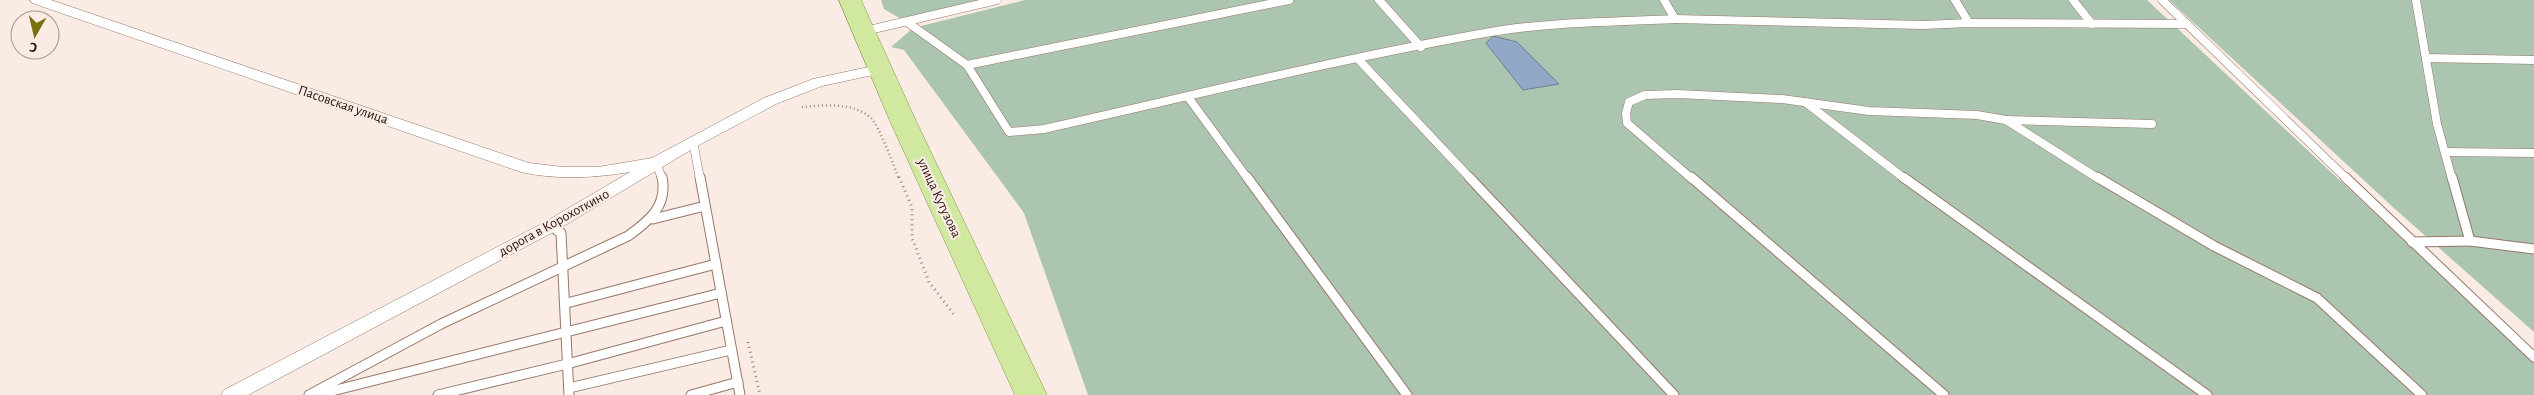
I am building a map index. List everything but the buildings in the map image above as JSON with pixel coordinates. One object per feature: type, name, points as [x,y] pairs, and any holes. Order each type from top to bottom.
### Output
[{"type":"main road","name":"улица Кутузова","points":[[850,0],[882,69],[903,121],[1031,395]]},
{"type":"street","name":"Пасовская улица","points":[[37,0],[527,168],[563,172],[598,172],[656,162]]},
{"type":"street","name":"дорога в Корохоткино","points":[[231,395],[551,226],[625,183],[693,140],[770,101],[818,82],[882,69]]},
{"type":"lane","points":[[864,31],[997,0]]},
{"type":"lane","points":[[967,65],[1289,0]]},
{"type":"lane","points":[[1379,0],[1420,47]]},
{"type":"lane","points":[[1664,0],[1675,19]]},
{"type":"lane","points":[[1955,0],[1968,23]]},
{"type":"lane","points":[[2073,0],[2092,24]]},
{"type":"lane","points":[[2162,0],[2412,242],[2534,356]]},
{"type":"lane","points":[[2416,0],[2437,124],[2470,241]]},
{"type":"lane","points":[[907,22],[924,37],[967,65],[1009,132],[1044,129],[1358,59],[1492,32],[1605,22],[1675,19],[1787,20],[1923,25],[1968,23],[2187,24]]},
{"type":"lane","points":[[2426,58],[2534,60]]},
{"type":"lane","points":[[1358,59],[1674,395]]},
{"type":"lane","points":[[1944,395],[1627,124],[1626,113],[1629,102],[1646,95],[1678,94],[1805,102],[1868,111],[1977,116],[2006,120],[2152,124]]},
{"type":"lane","points":[[1188,97],[1407,395]]},
{"type":"lane","points":[[1805,102],[1869,153],[2207,395]]},
{"type":"lane","points":[[2006,120],[2125,195],[2214,246],[2317,298],[2422,395]]},
{"type":"lane","points":[[693,140],[740,395]]},
{"type":"lane","points":[[2445,152],[2534,153]]},
{"type":"lane","points":[[653,219],[664,200],[663,176],[656,162]]},
{"type":"lane","points":[[309,395],[441,324],[628,236],[653,219],[705,206]]},
{"type":"lane","points":[[551,226],[561,232],[567,304],[565,334],[569,392],[731,350]]},
{"type":"lane","points":[[2412,242],[2470,241],[2534,249]]},
{"type":"lane","points":[[567,304],[716,264]]},
{"type":"lane","points":[[316,395],[565,334],[721,292]]},
{"type":"lane","points":[[438,395],[567,364],[726,321]]},
{"type":"lane","points":[[691,395],[738,382]]},
{"type":"path","points":[[796,107],[844,105],[860,110],[872,118],[912,206],[912,238],[928,282],[955,316]]},
{"type":"path","points":[[747,337],[760,395]]},
{"type":"green space","points":[[881,0],[981,0],[903,20],[884,9]]},
{"type":"green space","points":[[1025,0],[2147,0],[2534,362],[2534,395],[1088,395],[1024,213],[904,50],[891,47],[913,28]]},
{"type":"green space","points":[[2169,0],[2534,0],[2534,332],[2395,209]]},
{"type":"water","points":[[1493,36],[1517,42],[1559,84],[1523,90],[1486,43]]}]
